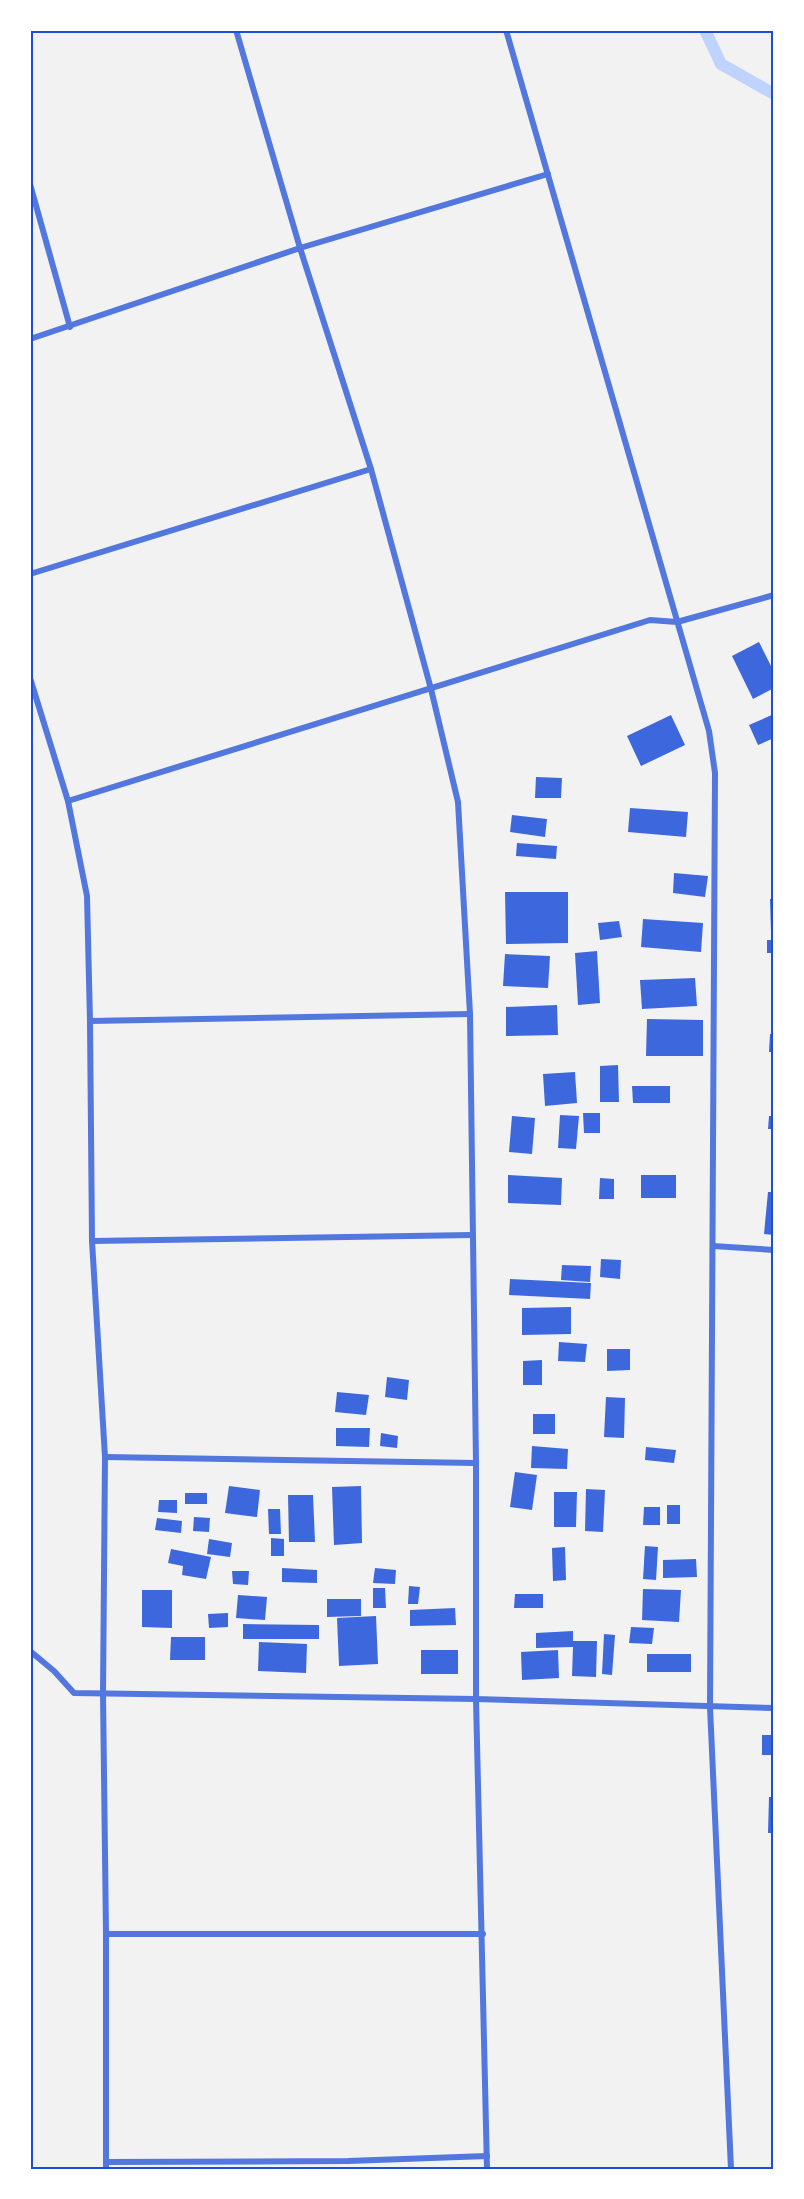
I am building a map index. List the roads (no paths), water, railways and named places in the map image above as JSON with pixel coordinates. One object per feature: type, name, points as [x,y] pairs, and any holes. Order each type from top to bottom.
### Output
[{"type":"street","points":[[236,30],[300,248],[371,469],[431,689],[459,802],[470,1014],[476,1463],[476,1699],[487,2169]]},
{"type":"street","points":[[506,30],[709,731],[715,773],[710,1707],[731,2169]]},
{"type":"street","points":[[30,339],[300,248],[548,174]]},
{"type":"street","points":[[30,184],[70,327]]},
{"type":"street","points":[[30,574],[371,469]]},
{"type":"street","points":[[68,801],[650,620],[677,622],[774,595]]},
{"type":"street","points":[[30,678],[68,801],[87,896],[92,1241],[105,1457],[103,1694],[106,2165],[487,2156]]},
{"type":"street","points":[[90,1021],[470,1014]]},
{"type":"street","points":[[92,1241],[472,1235]]},
{"type":"street","points":[[713,1246],[774,1250]]},
{"type":"street","points":[[105,1457],[476,1463]]},
{"type":"street","points":[[30,1651],[54,1671],[74,1693],[476,1699],[774,1708]]},
{"type":"street","points":[[106,1934],[483,1934]]},
{"type":"street","points":[[348,2161],[348,2169]]},
{"type":"waterway","points":[[705,30],[721,64],[774,94]]}]
